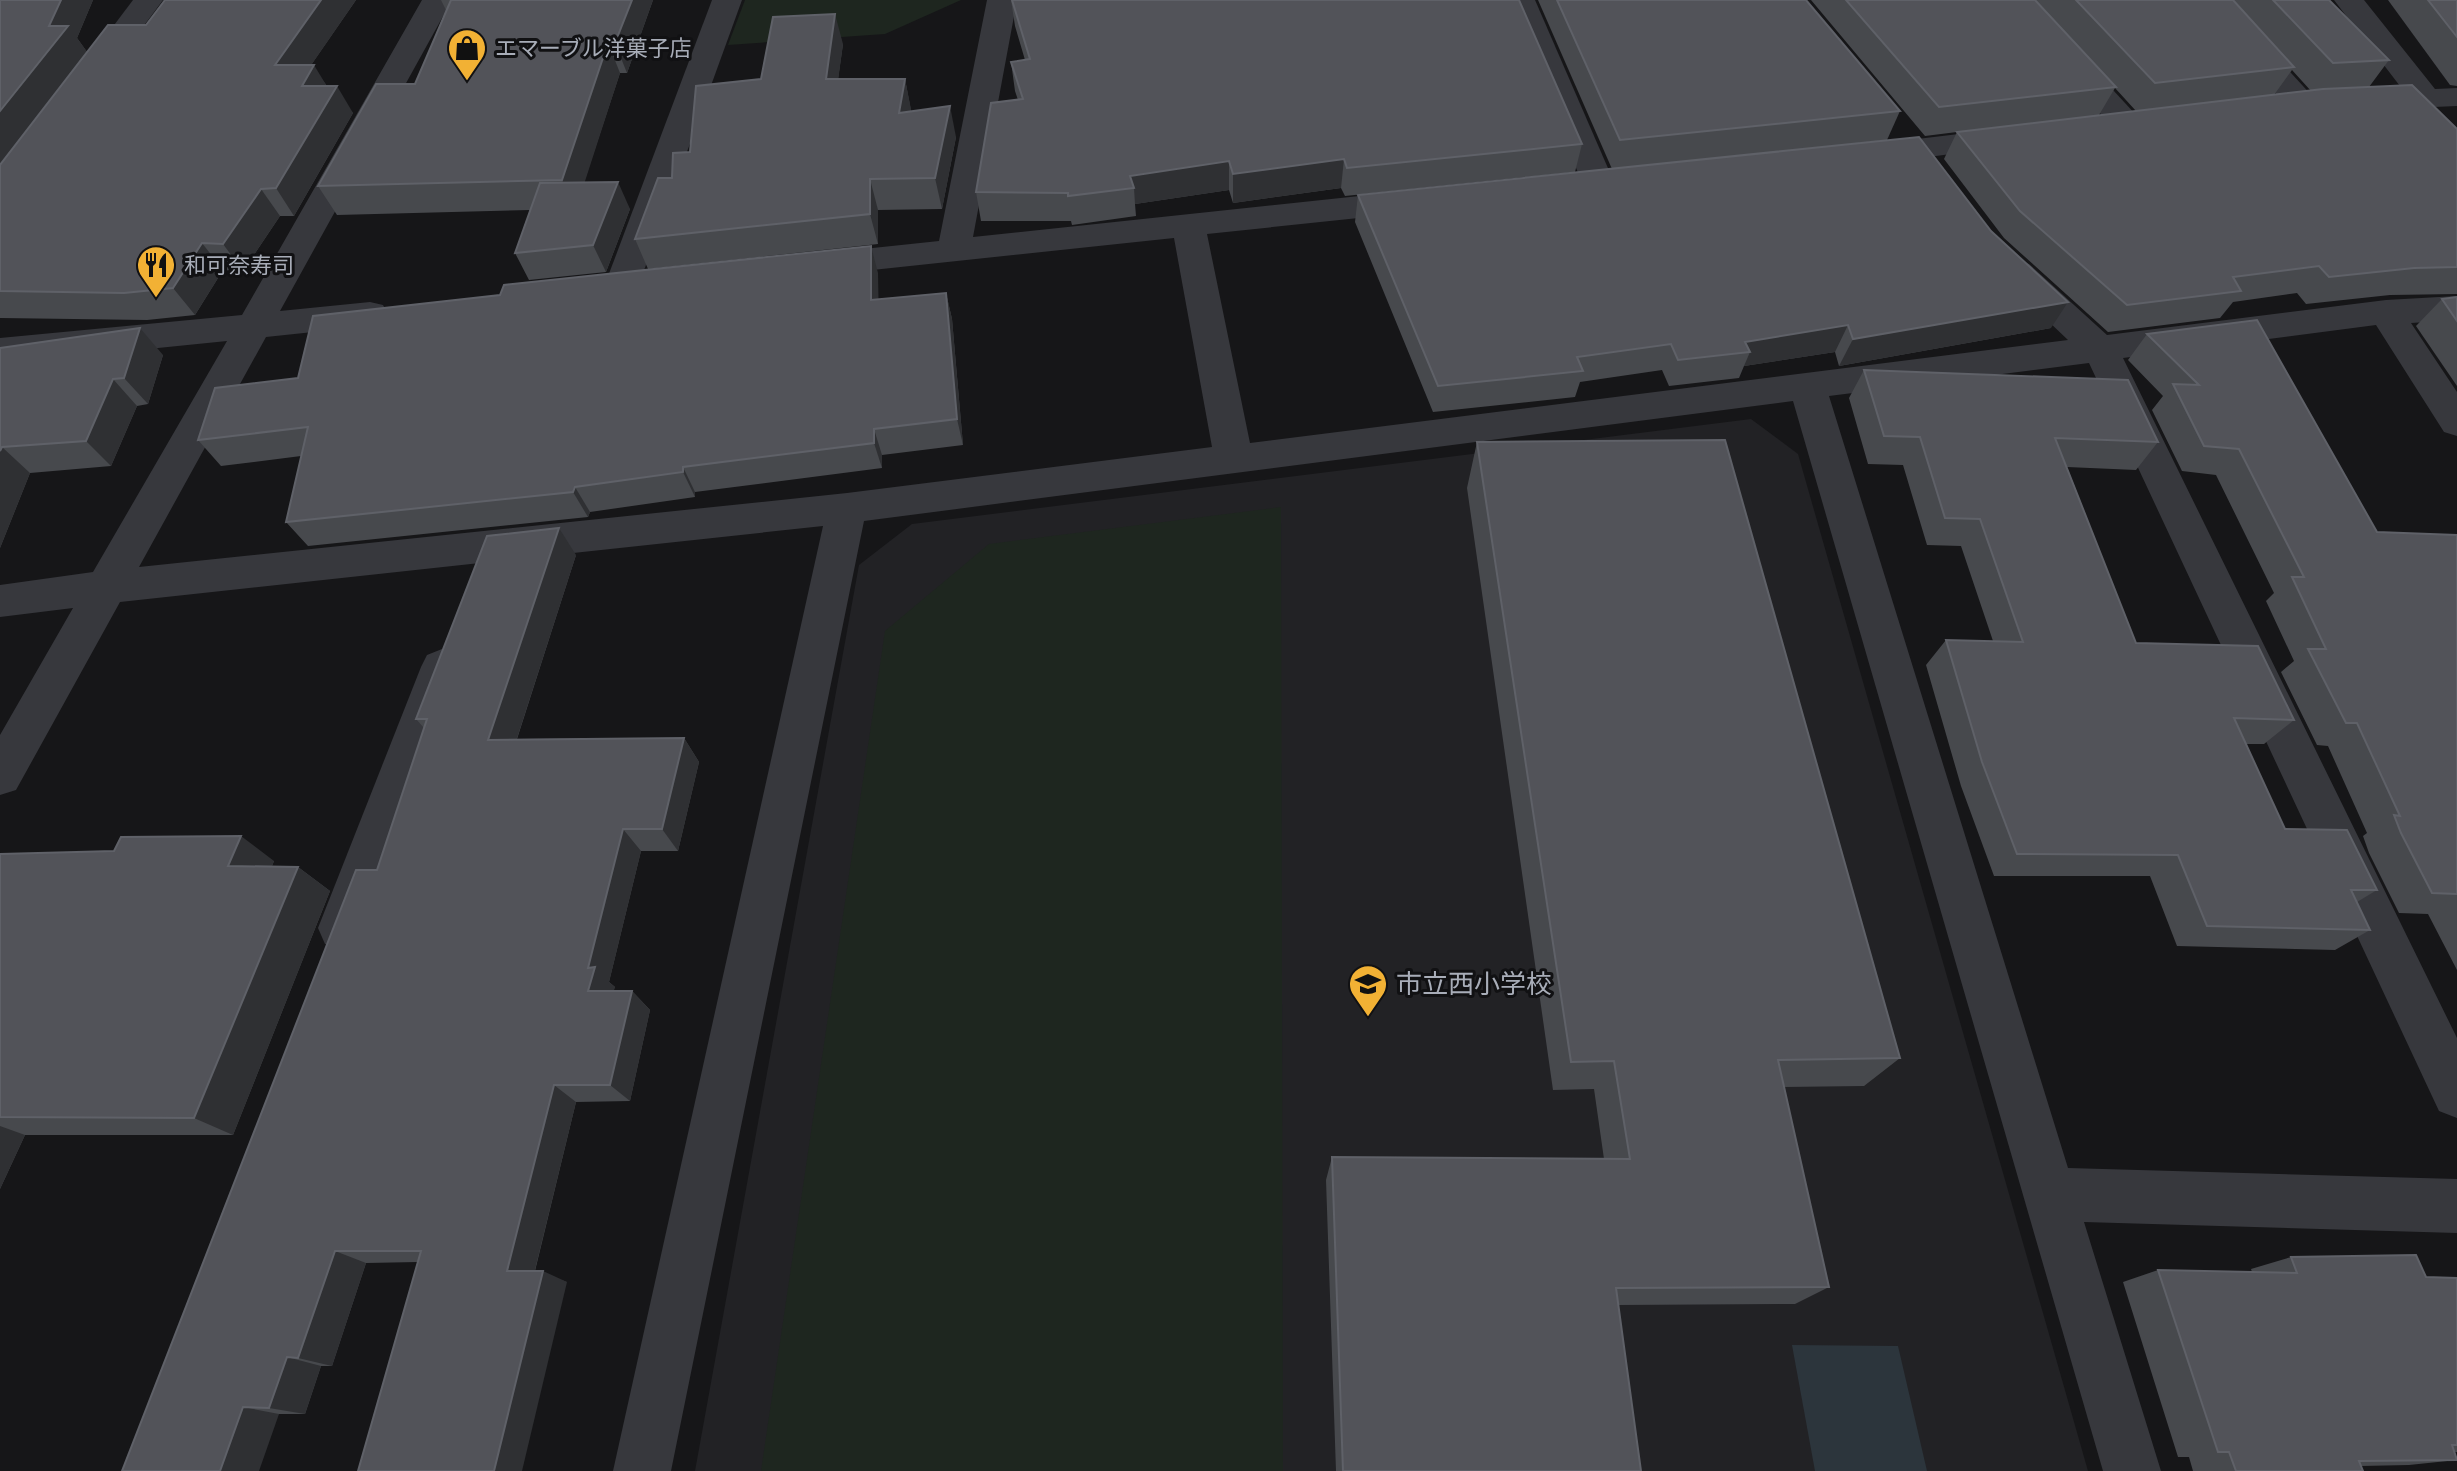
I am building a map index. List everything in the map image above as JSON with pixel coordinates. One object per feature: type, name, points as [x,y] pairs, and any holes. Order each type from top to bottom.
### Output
[{"type":"street","points":[[73,100],[148,0]]},
{"type":"street","points":[[0,776],[437,0]]},
{"type":"street","points":[[622,287],[727,0]]},
{"type":"street","points":[[1520,0],[1598,182]]},
{"type":"street","points":[[2014,0],[2141,122],[2081,129]]},
{"type":"street","points":[[2208,0],[2303,105]]},
{"type":"street","points":[[2349,0],[2441,97]]},
{"type":"street","points":[[954,249],[1010,4]]},
{"type":"street","points":[[2259,110],[2441,97]]},
{"type":"street","points":[[1887,115],[1944,186]]},
{"type":"street","points":[[1836,158],[2036,135]]},
{"type":"street","points":[[780,269],[1441,198]]},
{"type":"street","points":[[1188,225],[1234,460]]},
{"type":"street","points":[[1990,248],[2101,350],[2457,1093]]},
{"type":"street","points":[[0,601],[847,508],[2386,312],[2457,308]]},
{"type":"street","points":[[0,351],[407,310]]},
{"type":"street","points":[[2386,312],[2457,422]]},
{"type":"street","points":[[1808,388],[2052,1194],[2132,1471]]},
{"type":"street","points":[[642,1471],[847,508]]},
{"type":"street","points":[[328,964],[489,546]]},
{"type":"street","points":[[2052,1194],[2457,1206]]},
{"type":"shaded area","points":[[745,0],[961,0],[885,34],[728,45]]},
{"type":"shaded area","name":"市立西小学校","points":[[1751,419],[1798,454],[2088,1471],[695,1471],[859,565],[912,524]]},
{"type":"shaded area","points":[[1281,507],[1283,1471],[761,1471],[885,631],[989,544]]},
{"type":"shaded area","points":[[1792,1345],[1898,1346],[1927,1471],[1815,1471]]},
{"type":"building","points":[[0,0],[61,0],[49,26],[68,26],[0,111]]},
{"type":"building","points":[[165,0],[321,0],[275,65],[314,65],[302,86],[337,86],[276,188],[261,189],[223,244],[202,243],[173,288],[124,293],[0,291],[0,165],[108,25],[146,25]]},
{"type":"building","points":[[451,0],[632,0],[615,43],[608,43],[562,180],[318,186],[376,84],[415,84]]},
{"type":"building","points":[[1012,0],[1519,0],[1582,144],[1347,168],[1344,159],[1233,174],[1229,161],[1130,176],[1134,188],[1068,196],[1068,193],[976,192],[991,103],[1023,99],[1011,62],[1030,59]]},
{"type":"building","points":[[1557,0],[1806,0],[1900,111],[1620,140]]},
{"type":"building","points":[[1846,0],[2035,0],[2116,87],[1939,107]]},
{"type":"building","points":[[2076,0],[2233,0],[2294,67],[2155,83]]},
{"type":"building","points":[[2273,0],[2329,0],[2389,60],[2333,63]]},
{"type":"building","points":[[2428,0],[2457,0],[2457,37]]},
{"type":"building","points":[[835,14],[826,79],[905,79],[899,113],[950,106],[935,178],[870,179],[870,214],[635,239],[658,178],[672,178],[673,153],[690,152],[696,86],[761,79],[773,17]]},
{"type":"building","points":[[2412,85],[2457,129],[2457,267],[2329,277],[2319,266],[2233,277],[2241,291],[2127,305],[2020,211],[1957,132],[2323,89]]},
{"type":"building","points":[[1919,137],[1991,231],[2068,302],[1853,339],[1848,325],[1745,342],[1750,352],[1678,360],[1671,344],[1577,357],[1583,371],[1438,386],[1358,195]]},
{"type":"building","points":[[618,182],[593,245],[515,253],[540,183]]},
{"type":"building","points":[[871,246],[871,300],[946,293],[957,419],[874,429],[874,443],[683,467],[683,472],[575,487],[573,492],[286,522],[308,427],[198,440],[215,388],[298,378],[313,316],[500,295],[504,285]]},
{"type":"building","points":[[2457,297],[2457,321],[2442,299]]},
{"type":"building","points":[[2257,320],[2377,532],[2457,535],[2457,894],[2432,893],[2401,833],[2394,815],[2400,816],[2357,723],[2346,723],[2308,649],[2326,649],[2292,577],[2304,577],[2239,449],[2204,446],[2173,384],[2199,385],[2147,334]]},
{"type":"building","points":[[140,328],[124,378],[113,379],[86,441],[2,447],[0,451],[0,348]]},
{"type":"building","points":[[1864,370],[2128,380],[2158,442],[2055,438],[2136,643],[2258,646],[2294,720],[2234,718],[2285,829],[2347,830],[2377,890],[2351,890],[2370,930],[2207,926],[2178,855],[2017,854],[1982,762],[1946,640],[2023,642],[1980,519],[1945,518],[1920,437],[1884,436]]},
{"type":"building","points":[[1725,440],[1900,1058],[1778,1060],[1829,1287],[1616,1288],[1641,1471],[1343,1471],[1332,1157],[1630,1159],[1614,1061],[1571,1062],[1477,442]]},
{"type":"building","points":[[559,528],[488,740],[684,738],[662,829],[623,829],[588,968],[595,967],[588,991],[632,991],[610,1085],[554,1085],[507,1271],[543,1271],[494,1471],[358,1471],[421,1251],[335,1251],[298,1358],[287,1357],[269,1408],[243,1407],[220,1471],[122,1471],[356,870],[377,870],[427,719],[416,719],[487,536]]},
{"type":"building","points":[[241,836],[228,866],[298,867],[194,1118],[0,1117],[0,854],[114,851],[121,837]]},
{"type":"building","points":[[2416,1255],[2426,1277],[2457,1278],[2457,1445],[2452,1445],[2457,1460],[2359,1461],[2363,1471],[2236,1471],[2229,1452],[2218,1452],[2158,1270],[2297,1273],[2291,1257]]},
{"type":"place","name":"エマーブル洋菓子店","points":[[467,82]]},
{"type":"place","name":"和可奈寿司","points":[[156,299]]},
{"type":"place","name":"市立西小学校","points":[[1368,1018]]}]
